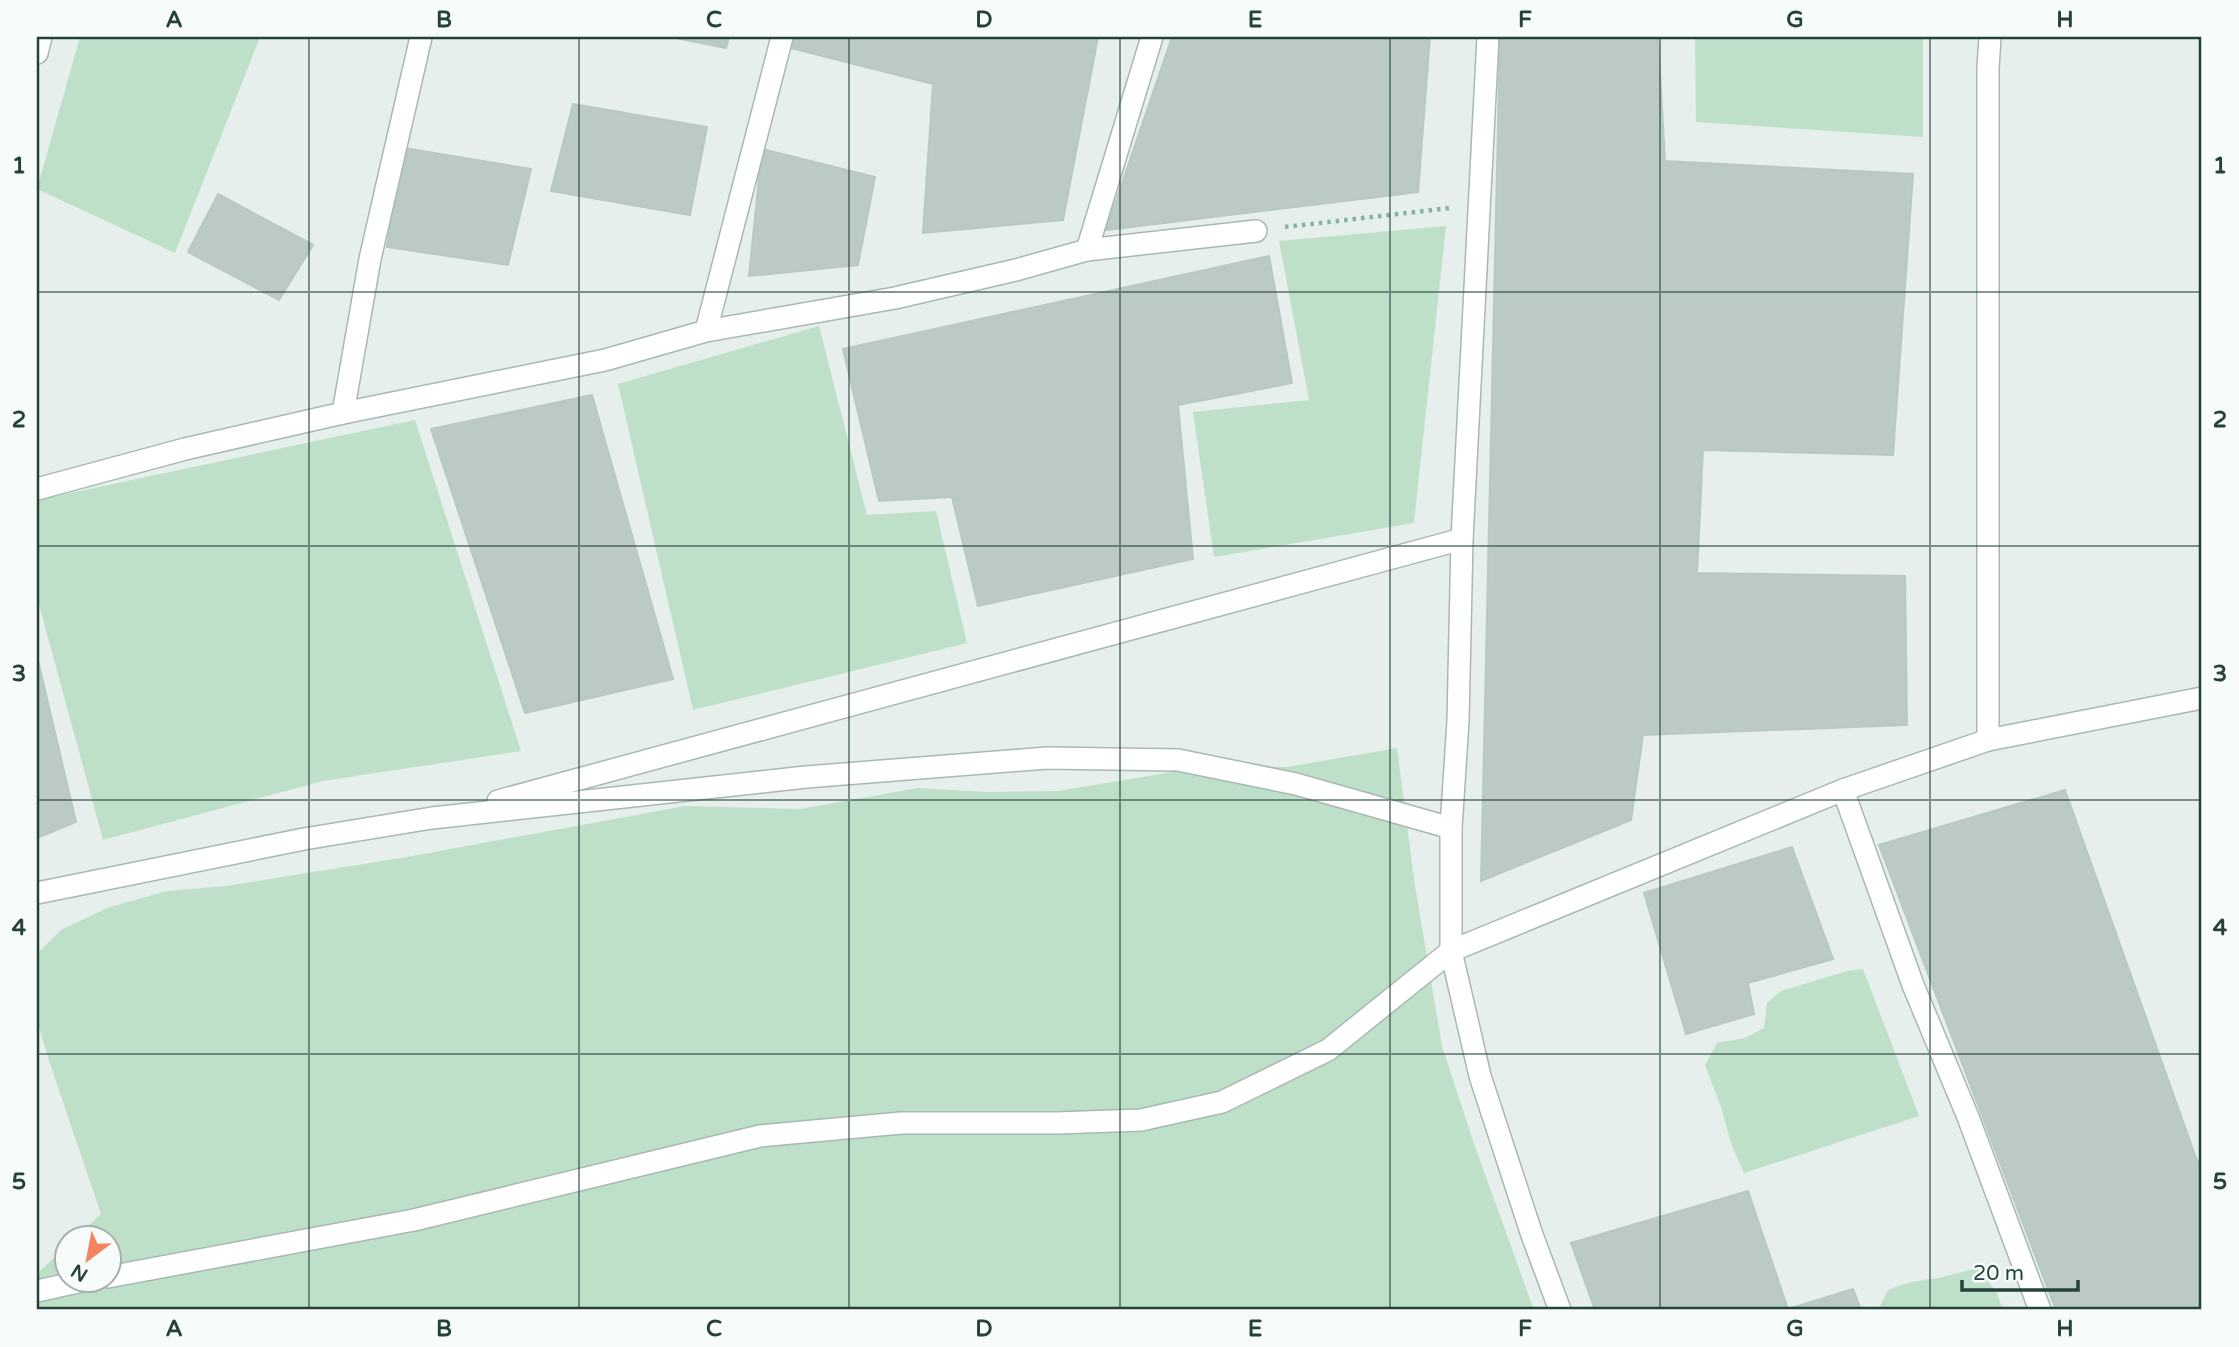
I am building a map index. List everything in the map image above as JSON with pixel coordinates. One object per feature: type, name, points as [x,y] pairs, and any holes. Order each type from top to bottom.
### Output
[{"type":"street","points":[[37,52],[41,37]]},
{"type":"street","points":[[343,413],[370,259],[421,37]]},
{"type":"street","points":[[706,331],[782,37]]},
{"type":"street","points":[[1087,250],[1152,37]]},
{"type":"street","points":[[1488,37],[1462,540],[1458,721],[1451,828],[1451,951],[1479,1076],[1560,1310]]},
{"type":"street","points":[[1988,740],[1990,37]]},
{"type":"street","points":[[37,489],[185,449],[343,413],[605,360],[706,331],[895,298],[1016,270],[1087,250],[1256,231]]},
{"type":"street","points":[[432,818],[1462,540]]},
{"type":"street","points":[[122,1274],[414,1220],[760,1136],[901,1123],[1141,1120],[1222,1102],[1328,1050],[1451,951],[1843,790],[1988,740],[2202,698]]},
{"type":"street","points":[[37,893],[304,839],[432,818],[806,777],[1047,758],[1178,760],[1296,784],[1451,828]]},
{"type":"street","points":[[1843,790],[1913,985],[1969,1116],[2040,1310]]},
{"type":"path","points":[[1256,231],[1479,205]]},
{"type":"green space","points":[[80,37],[260,37],[175,253],[37,189]]},
{"type":"green space","points":[[1695,37],[1923,37],[1923,137],[1696,122]]},
{"type":"green space","points":[[1446,226],[1414,523],[1214,557],[1193,412],[1309,400],[1279,241]]},
{"type":"green space","points":[[819,326],[867,515],[936,511],[967,643],[693,710],[618,384]]},
{"type":"green space","points":[[415,420],[521,751],[323,781],[103,840],[37,597],[37,500]]},
{"type":"green space","points":[[1397,748],[1414,879],[1442,1046],[1534,1310],[37,1310],[37,1274],[52,1260],[52,1294],[122,1294],[122,1224],[90,1224],[101,1214],[37,1020],[37,954],[61,930],[107,908],[167,891],[226,886],[407,857],[685,806],[800,809],[918,788],[987,792],[1058,791],[1209,766],[1287,767]]},
{"type":"green space","points":[[1863,969],[1919,1116],[1744,1173],[1732,1146],[1705,1065],[1717,1043],[1745,1038],[1764,1028],[1767,1003],[1781,991],[1847,971]]},
{"type":"green space","points":[[1978,1268],[1997,1293],[2003,1310],[1878,1310],[1888,1290],[1911,1282]]},
{"type":"building","points":[[671,37],[729,37],[726,48]]},
{"type":"building","points":[[790,37],[1098,37],[1063,220],[923,233],[933,84],[787,47]]},
{"type":"building","points":[[1172,37],[1430,37],[1418,192],[1106,230]]},
{"type":"building","points":[[1500,37],[1658,37],[1665,161],[1913,174],[1893,455],[1703,450],[1697,573],[1905,576],[1907,725],[1643,735],[1631,820],[1481,881]]},
{"type":"building","points":[[573,104],[707,127],[690,215],[551,191]]},
{"type":"building","points":[[404,148],[531,169],[508,265],[387,247]]},
{"type":"building","points":[[762,149],[875,177],[858,265],[749,276]]},
{"type":"building","points":[[218,194],[313,245],[279,300],[188,252]]},
{"type":"building","points":[[1269,256],[1292,383],[1178,405],[1193,559],[978,606],[952,497],[879,501],[843,349]]},
{"type":"building","points":[[592,395],[673,679],[525,713],[431,429]]},
{"type":"building","points":[[37,656],[76,822],[37,838]]},
{"type":"building","points":[[2065,790],[2197,1161],[2202,1159],[2202,1310],[2056,1310],[1879,845]]},
{"type":"building","points":[[1792,847],[1833,959],[1748,983],[1754,1014],[1686,1034],[1644,893]]},
{"type":"building","points":[[1748,1191],[1788,1309],[1853,1289],[1861,1310],[1595,1310],[1571,1243]]}]
